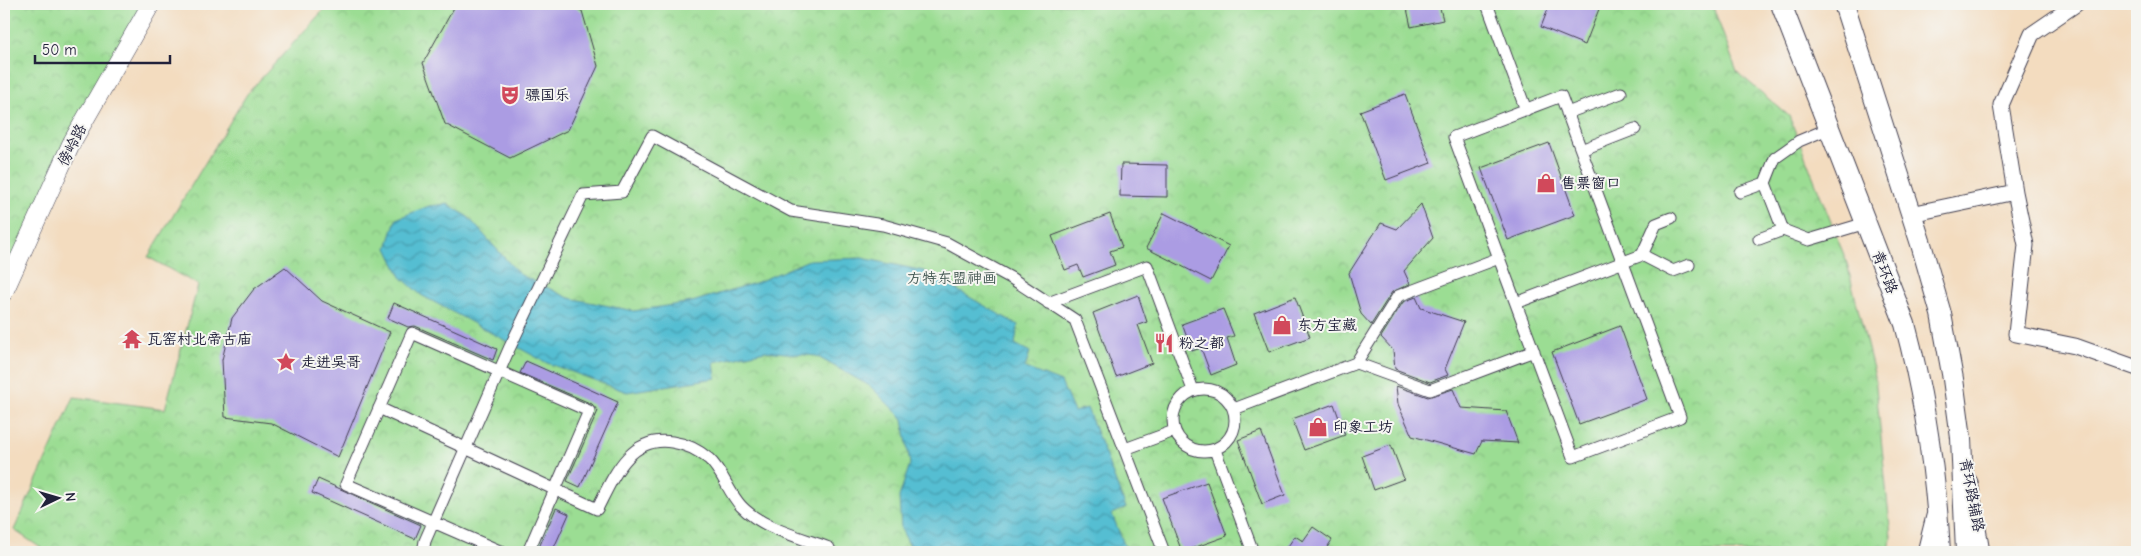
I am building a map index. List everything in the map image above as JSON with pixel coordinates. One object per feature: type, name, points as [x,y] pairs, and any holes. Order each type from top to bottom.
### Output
[{"type":"main road","name":"青环路","points":[[1781,4],[1905,324],[1918,372],[1933,465],[1940,552]]},
{"type":"main road","points":[[1844,4],[1941,314],[1961,438],[1966,552]]},
{"type":"street","name":"傍岭路","points":[[4,292],[72,142],[151,4]]},
{"type":"street","points":[[1487,4],[1526,110]]},
{"type":"street","points":[[2076,4],[2032,34],[2001,105],[2015,192],[2026,245],[2016,334],[2075,346],[2137,368]]},
{"type":"street","points":[[1567,113],[1621,93]]},
{"type":"street","points":[[1561,96],[1567,113],[1680,417],[1573,457],[1454,136],[1561,96]]},
{"type":"street","points":[[1784,230],[1765,183],[1775,158],[1799,141],[1830,128]]},
{"type":"street","points":[[1581,150],[1636,129]]},
{"type":"street","points":[[423,552],[425,541],[509,349],[584,195],[622,192],[652,136],[791,211],[883,225],[947,243],[1011,278],[1075,320],[1164,552]]},
{"type":"street","points":[[1740,192],[1765,183]]},
{"type":"street","points":[[1911,214],[2015,192]]},
{"type":"street","points":[[1516,303],[1642,255],[1656,224],[1672,218]]},
{"type":"street","points":[[1759,239],[1784,230],[1809,240],[1866,223]]},
{"type":"street","points":[[1642,255],[1673,271],[1689,265]]},
{"type":"street","points":[[1234,409],[1356,363],[1398,296],[1499,258]]},
{"type":"street","points":[[1048,303],[1147,266],[1193,390]]},
{"type":"street","points":[[502,552],[346,484],[412,333],[590,411],[528,552]]},
{"type":"street","points":[[1356,363],[1430,390],[1534,352]]},
{"type":"street","points":[[1210,388],[1224,395],[1234,409],[1236,425],[1229,440],[1215,450],[1199,451],[1184,444],[1174,431],[1173,414],[1180,400],[1193,390],[1210,388]]},
{"type":"street","points":[[379,408],[597,509],[616,472],[631,452],[649,442],[665,441],[687,444],[710,460],[740,505],[761,522],[829,548],[830,552]]},
{"type":"street","points":[[1125,449],[1174,431]]},
{"type":"street","name":"青环路辅路","points":[[1961,438],[1982,552]]},
{"type":"street","points":[[1215,450],[1253,552]]},
{"type":"street","points":[[1924,552],[1937,505]]},
{"type":"green space","points":[[4,4],[151,4],[4,292]]},
{"type":"green space","name":"方特东盟神画","points":[[329,4],[1712,4],[1737,72],[1789,116],[1846,260],[1875,377],[1891,537],[1889,552],[47,552],[14,530],[74,397],[165,409],[198,285],[148,257],[247,94]]},
{"type":"water","points":[[448,204],[468,217],[519,274],[569,298],[634,311],[692,302],[758,282],[809,260],[862,258],[924,271],[1018,325],[1015,344],[1030,352],[1025,368],[1061,382],[1074,412],[1087,408],[1126,508],[1112,514],[1127,552],[913,552],[901,529],[899,497],[910,464],[903,419],[870,386],[816,356],[765,351],[714,362],[716,378],[627,392],[547,363],[421,295],[401,277],[387,248],[396,219],[429,206]]},
{"type":"building","name":"骠国乐","points":[[456,4],[567,4],[582,11],[598,66],[568,130],[510,158],[445,124],[423,63]]},
{"type":"building","points":[[1406,4],[1439,4],[1443,20],[1411,27]]},
{"type":"building","points":[[1550,4],[1585,4],[1599,9],[1585,45],[1541,27]]},
{"type":"building","points":[[1405,94],[1431,163],[1386,180],[1360,111]]},
{"type":"building","points":[[1549,143],[1575,215],[1508,240],[1481,168]]},
{"type":"building","points":[[1121,164],[1167,165],[1167,197],[1120,196]]},
{"type":"building","points":[[1421,204],[1433,238],[1404,271],[1410,284],[1392,292],[1371,325],[1361,314],[1349,273],[1381,223],[1397,229]]},
{"type":"building","points":[[1164,213],[1229,246],[1211,281],[1146,248]]},
{"type":"building","points":[[1110,214],[1122,247],[1110,251],[1115,265],[1083,277],[1078,265],[1065,270],[1052,236]]},
{"type":"building","points":[[285,267],[322,301],[390,332],[338,457],[271,423],[225,417],[222,360],[232,318],[254,289]]},
{"type":"building","points":[[1138,295],[1147,322],[1138,325],[1152,363],[1116,377],[1093,313]]},
{"type":"building","points":[[1295,297],[1310,337],[1269,352],[1254,313]]},
{"type":"building","points":[[1416,297],[1421,308],[1464,322],[1445,369],[1448,375],[1430,382],[1395,369],[1393,350],[1381,337],[1403,302]]},
{"type":"building","points":[[394,303],[497,349],[493,360],[415,326],[408,327],[388,318]]},
{"type":"building","points":[[1223,309],[1234,336],[1227,338],[1236,365],[1211,375],[1201,348],[1192,351],[1182,324]]},
{"type":"building","points":[[1620,326],[1647,399],[1579,424],[1552,352]]},
{"type":"building","points":[[526,361],[618,402],[580,487],[567,481],[598,411],[592,404],[520,373]]},
{"type":"building","points":[[1396,386],[1428,397],[1453,389],[1461,408],[1506,411],[1518,443],[1482,441],[1476,454],[1412,436],[1398,404]]},
{"type":"building","points":[[1334,404],[1345,435],[1304,450],[1292,419]]},
{"type":"building","points":[[1261,431],[1285,495],[1262,504],[1238,440]]},
{"type":"building","points":[[1391,445],[1404,479],[1374,490],[1362,456]]},
{"type":"building","points":[[318,479],[421,525],[415,539],[312,493]]},
{"type":"building","points":[[1207,482],[1227,536],[1182,552],[1162,498]]},
{"type":"building","points":[[556,508],[569,514],[552,552],[537,552]]},
{"type":"building","points":[[1313,527],[1332,540],[1324,552],[1284,552],[1295,536],[1303,541]]},
{"type":"place","name":"骠国乐","points":[[510,95]]},
{"type":"place","name":"售票窗口","points":[[1546,183]]},
{"type":"place","name":"东方宝藏","points":[[1282,325]]},
{"type":"place","name":"瓦窑村北帝古庙","points":[[132,339]]},
{"type":"place","name":"粉之都","points":[[1164,343]]},
{"type":"place","name":"走进吴哥","points":[[286,362]]},
{"type":"place","name":"印象工坊","points":[[1318,427]]}]
